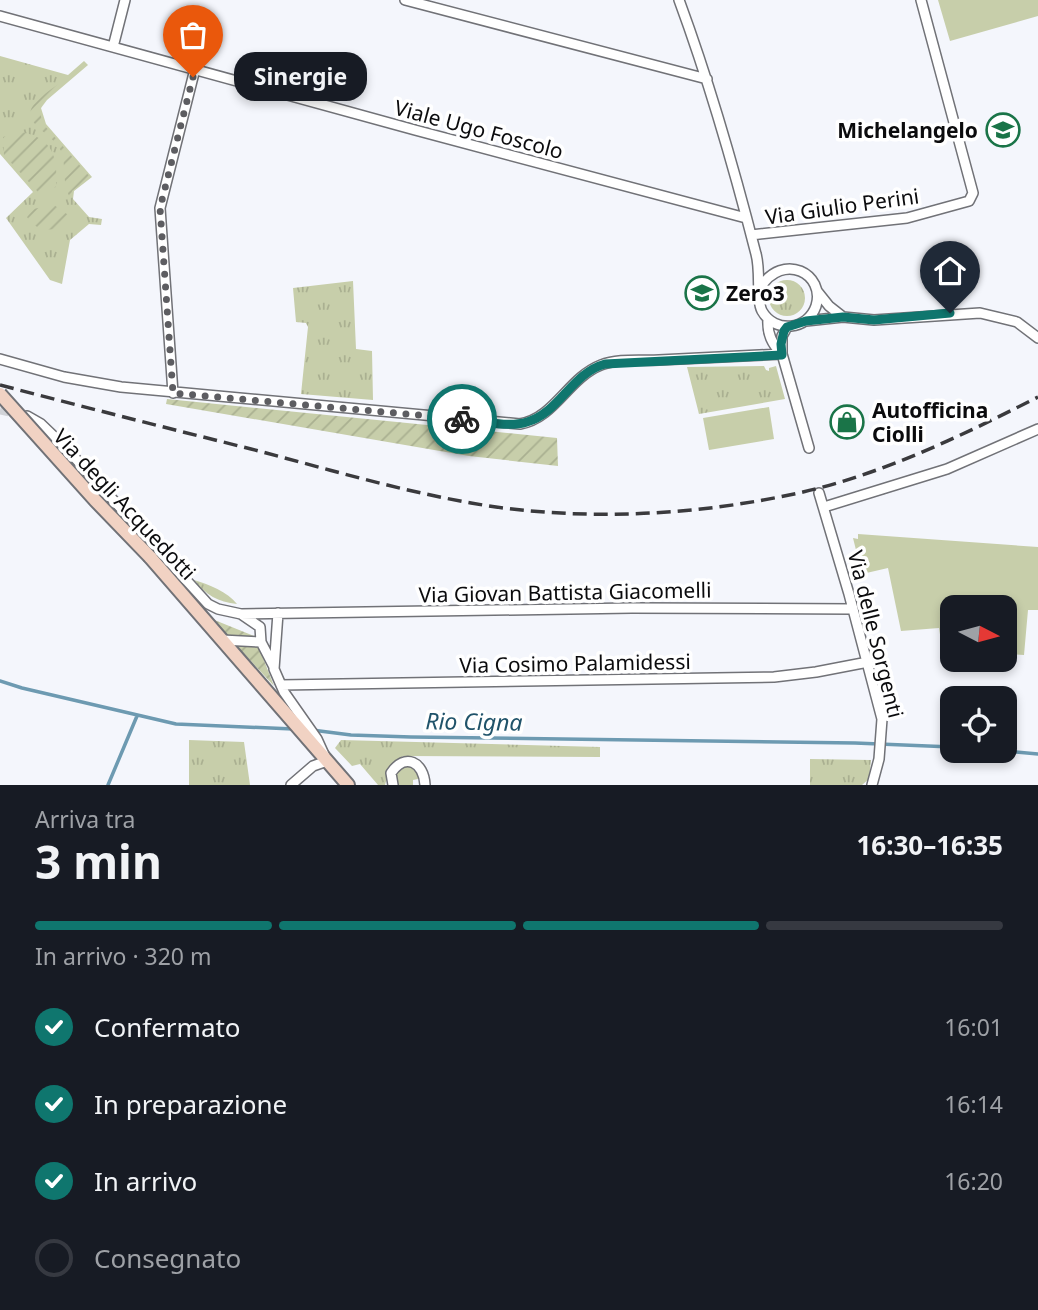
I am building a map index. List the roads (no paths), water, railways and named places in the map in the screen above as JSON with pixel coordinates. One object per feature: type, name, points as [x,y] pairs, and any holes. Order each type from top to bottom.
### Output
[{"type":"main road","name":"Via degli Acquedotti","points":[[0,394],[297,719],[348,785]]},
{"type":"street","points":[[113,47],[125,0]]},
{"type":"street","points":[[405,0],[429,3],[707,79]]},
{"type":"street","points":[[679,0],[732,160],[758,260],[759,305],[768,319],[787,327],[806,321],[843,317],[874,320],[950,313],[987,314],[1017,322],[1038,338]]},
{"type":"street","name":"Via Giulio Perini","points":[[751,236],[907,218],[970,201],[973,193],[921,0]]},
{"type":"street","name":"Viale Ugo Foscolo","points":[[0,16],[549,167],[746,218]]},
{"type":"street","points":[[173,393],[160,208],[195,69]]},
{"type":"street","points":[[758,260],[779,269],[799,270],[808,276],[829,306],[843,317]]},
{"type":"street","points":[[760,288],[767,278],[779,269]]},
{"type":"street","points":[[806,321],[816,304],[816,290]]},
{"type":"street","points":[[768,319],[770,337],[782,355]]},
{"type":"street","points":[[787,327],[782,336],[782,355],[809,448]]},
{"type":"street","points":[[0,359],[108,386],[520,424],[545,413],[580,378],[600,365],[630,361],[782,355]]},
{"type":"street","name":"Via degli Acquedotti","points":[[27,416],[52,433],[124,508],[208,604],[241,614],[278,613],[274,669]]},
{"type":"street","points":[[824,507],[947,469],[1038,429]]},
{"type":"street","name":"Via delle Sorgenti","points":[[819,493],[883,724],[879,759],[872,785]]},
{"type":"street","name":"Via Giovan Battista Giacomelli","points":[[278,613],[632,608],[853,609]]},
{"type":"street","name":"Via degli Acquedotti","points":[[241,614],[258,624],[261,629],[261,642],[297,719]]},
{"type":"street","points":[[222,640],[261,642]]},
{"type":"street","name":"Via Cosimo Palamidessi","points":[[281,685],[774,677],[868,662]]},
{"type":"street","points":[[291,785],[313,766],[327,761]]},
{"type":"street","points":[[393,785],[391,773],[397,764],[415,762],[420,767],[425,785]]},
{"type":"waterway","name":"Rio Cigna","points":[[0,681],[176,724],[293,729]]},
{"type":"waterway","points":[[108,785],[137,716]]},
{"type":"waterway","name":"Rio Cigna","points":[[312,730],[351,735],[411,737],[940,747]]},
{"type":"waterway","name":"Rio Cigna","points":[[1017,752],[1038,754]]},
{"type":"tunnel","points":[[0,410],[18,414]]},
{"type":"railway","points":[[0,385],[416,492],[512,509],[595,514],[637,514],[721,507],[834,484],[923,452],[1038,397]]},
{"type":"place","name":"Sinergie","points":[[193,77]]},
{"type":"place","name":"Michelangelo","points":[[1003,130]]},
{"type":"place","name":"Zero3","points":[[702,293]]},
{"type":"place","name":"Autofficina Ciolli","points":[[847,422]]}]
